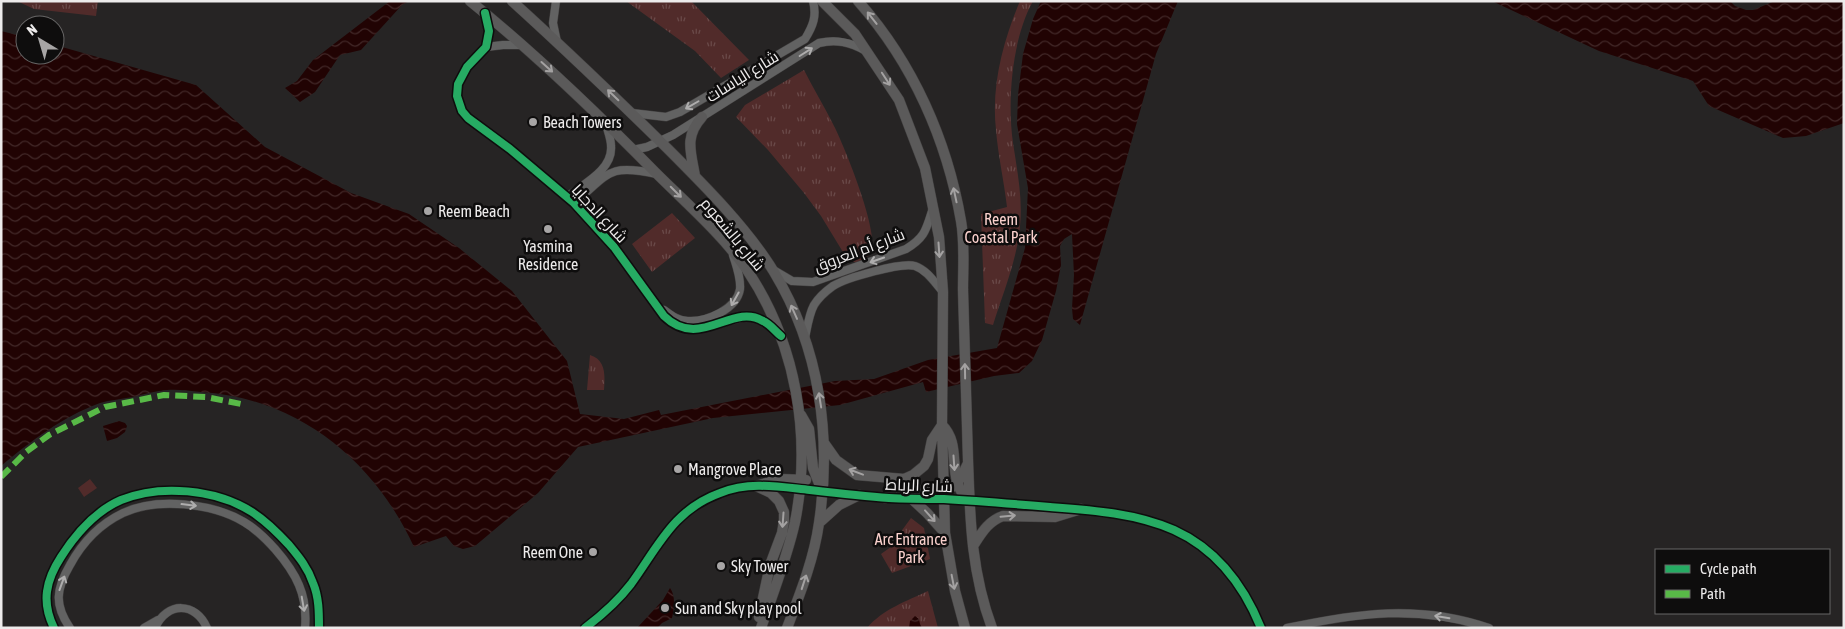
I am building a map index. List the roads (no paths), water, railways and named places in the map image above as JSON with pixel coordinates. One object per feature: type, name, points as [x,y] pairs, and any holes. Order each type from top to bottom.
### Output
[{"type":"main road","name":"شارع بالشعوم","points":[[470,1],[550,69],[705,221],[746,268],[761,293],[781,336],[794,378],[800,414],[802,444],[800,485],[795,522],[788,551],[760,628]]},
{"type":"main road","name":"شارع بالشعوم","points":[[512,1],[632,113],[695,176],[756,246],[773,270],[788,298],[805,338],[819,392],[824,460],[819,523],[804,583],[787,628]]},
{"type":"main road","points":[[822,1],[855,34],[899,100],[925,168],[938,237],[942,292],[942,425],[945,533],[955,592],[964,628]]},
{"type":"main road","points":[[858,1],[888,38],[919,88],[951,174],[961,223],[969,501],[973,546],[979,588],[992,628]]},
{"type":"main road","points":[[695,176],[689,142],[695,125],[702,117]]},
{"type":"main road","points":[[800,414],[809,429],[812,462],[815,476],[822,492]]},
{"type":"main road","points":[[824,443],[836,460],[857,475],[904,479],[913,475],[924,466],[928,459],[932,440],[942,425]]},
{"type":"main road","points":[[942,425],[952,443],[957,484],[969,501]]},
{"type":"main road","points":[[756,486],[780,479],[800,485],[821,470],[824,460]]},
{"type":"main road","points":[[885,498],[901,491],[944,495],[960,480],[968,462]]},
{"type":"main road","points":[[756,486],[772,493],[779,501],[784,512],[782,533],[770,565],[758,622],[760,628]]},
{"type":"main road","points":[[819,523],[839,505],[859,495]]},
{"type":"main road","points":[[913,500],[927,512],[945,533]]},
{"type":"main road","points":[[973,546],[984,530],[995,519],[1003,516],[1055,517],[1081,509]]},
{"type":"street","points":[[556,1],[553,23],[557,42]]},
{"type":"street","name":"شارع الياسات","points":[[632,113],[666,117],[680,112],[805,39],[814,24],[816,11],[813,1]]},
{"type":"street","points":[[485,13],[489,31],[486,47],[522,45]]},
{"type":"street","name":"شارع الياسات","points":[[633,150],[647,147],[660,141],[702,117],[819,43],[834,40],[846,42],[867,52]]},
{"type":"street","name":"شارع الدجايا","points":[[486,47],[467,67],[458,84],[457,96],[462,111],[468,118],[510,149],[574,203],[614,247],[670,322],[686,329],[703,328],[743,317],[752,317],[763,320],[781,336]]},
{"type":"street","points":[[566,197],[597,174],[605,167],[609,160],[611,144],[606,123]]},
{"type":"street","points":[[574,203],[609,173],[625,169],[658,174]]},
{"type":"street","name":"شارع أم العروق","points":[[773,270],[792,281],[816,281],[906,249],[919,241],[924,233],[933,206]]},
{"type":"street","name":"شارع الدجايا","points":[[658,306],[673,317],[689,322],[723,312],[730,307],[735,302],[740,288],[738,272],[732,253]]},
{"type":"street","name":"شارع أم العروق","points":[[805,338],[813,306],[824,293],[835,285],[888,268],[909,265],[921,269],[931,277],[942,292]]},
{"type":"street","points":[[816,281],[819,290],[824,293]]},
{"type":"street","name":"شارع الرباط","points":[[800,485],[822,492],[913,500],[944,495],[969,501],[1081,509],[1141,518],[1173,529],[1200,545],[1228,570],[1242,589],[1262,628]]},
{"type":"street","points":[[585,628],[618,599],[657,544],[681,516],[709,497],[722,492],[756,486]]},
{"type":"street","points":[[54,628],[46,600],[49,578],[74,539],[98,514],[119,501],[135,495],[172,491],[208,495],[237,504],[252,512],[277,532],[300,557],[308,570],[318,599],[319,628]]},
{"type":"street","points":[[70,628],[63,618],[60,608],[59,590],[69,567],[82,547],[101,527],[125,512],[144,506],[166,504],[218,511],[244,522],[261,535],[296,576],[303,602],[305,628]]},
{"type":"street","points":[[144,628],[157,624],[164,614],[181,608],[190,609],[198,613],[204,620],[207,628]]},
{"type":"street","points":[[1288,628],[1374,613],[1417,613],[1470,621],[1489,628]]},
{"type":"water","points":[[390,1],[409,1],[402,5],[361,50],[340,55],[315,92],[300,102],[285,88],[297,81],[313,60]]},
{"type":"water","points":[[1041,1],[1178,1],[1156,54],[1080,325],[1073,319],[1072,308],[1074,275],[1072,234],[1064,239],[1060,246],[1061,265],[1056,291],[1042,340],[1032,361],[1019,373],[994,376],[926,392],[923,382],[840,405],[713,418],[578,447],[538,493],[475,546],[463,549],[454,546],[446,536],[414,547],[397,516],[377,487],[355,461],[329,439],[300,421],[270,407],[236,397],[171,390],[100,403],[60,422],[1,466],[1,31],[15,34],[15,65],[65,65],[65,48],[196,85],[265,147],[351,193],[409,214],[459,248],[512,291],[567,361],[580,414],[624,419],[659,410],[661,415],[835,381],[874,379],[928,360],[997,348],[1025,248],[1028,188],[1017,124],[1018,95],[1023,54],[1033,19]]},
{"type":"water","points":[[1492,1],[1730,1],[1735,6],[1746,10],[1753,10],[1775,1],[1844,1],[1844,123],[1806,136],[1783,138],[1709,106],[1693,81],[1599,51]]},
{"type":"water","points":[[119,421],[127,426],[125,432],[117,438],[107,441],[103,426]]},
{"type":"water","name":"Sun and Sky play pool","points":[[670,588],[674,599],[672,618],[657,628],[637,628],[663,600]]},
{"type":"water","points":[[915,616],[919,619],[922,628],[909,628],[910,621]]},
{"type":"place","name":"Beach Towers","points":[[533,122]]},
{"type":"place","name":"Reem Beach","points":[[428,211]]},
{"type":"place","name":"Yasmina Residence","points":[[548,229]]},
{"type":"place","name":"Mangrove Place","points":[[678,469]]},
{"type":"place","name":"Reem One","points":[[593,552]]},
{"type":"place","name":"Sky Tower","points":[[721,566]]},
{"type":"place","name":"Sun and Sky play pool","points":[[665,608]]},
{"type":"park label","name":"Reem Coastal Park","points":[[1001,228]]},
{"type":"park label","name":"Arc Entrance Park","points":[[911,548]]}]
